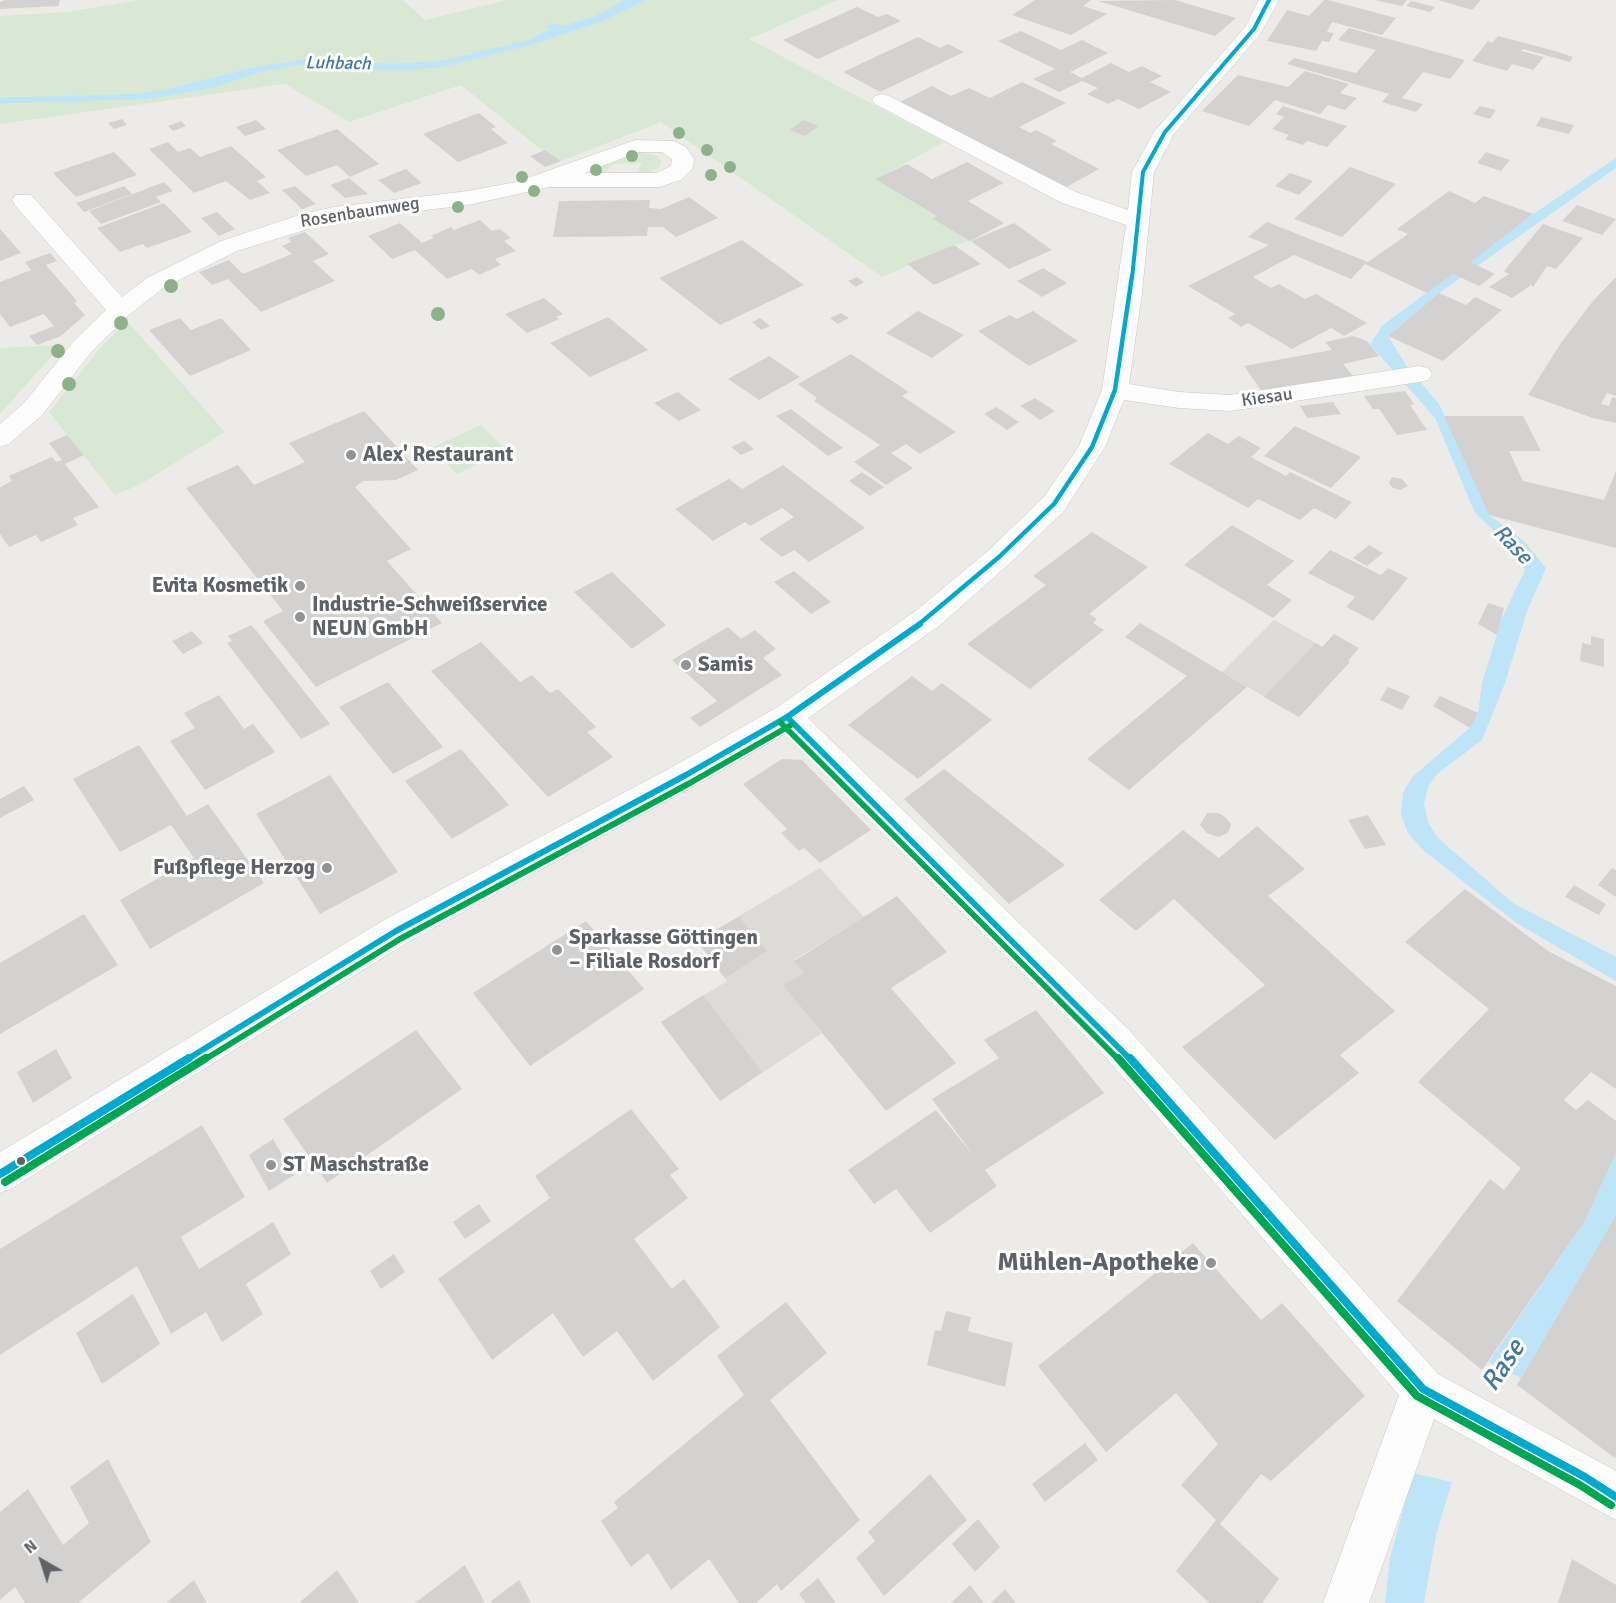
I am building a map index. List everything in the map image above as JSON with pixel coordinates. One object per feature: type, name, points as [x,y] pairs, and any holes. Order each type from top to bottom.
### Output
[{"type":"street","points":[[0,1174],[396,931],[686,775],[787,717],[928,618],[999,557],[1054,504],[1092,447],[1115,390],[1143,172],[1165,132],[1254,29],[1269,0]]},
{"type":"street","points":[[882,100],[1068,197],[1137,221]]},
{"type":"street","name":"Rosenbaumweg","points":[[0,438],[33,409],[83,346],[120,310],[155,284],[189,264],[244,240],[310,219],[379,207],[468,198],[548,180],[635,146],[666,146],[678,152],[683,159],[682,168],[673,175],[659,180],[548,180]]},
{"type":"street","points":[[23,200],[120,310]]},
{"type":"street","name":"Kiesau","points":[[1115,390],[1179,400],[1230,403],[1406,376]]},
{"type":"street","points":[[787,717],[1115,1041],[1456,1408],[1585,1477],[1616,1497]]},
{"type":"street","points":[[1346,1603],[1456,1408]]},
{"type":"shaded area","points":[[1274,620],[1350,662],[1299,717],[1222,672]]},
{"type":"shaded area","points":[[820,868],[864,917],[794,960],[804,973],[784,985],[822,1033],[720,1101],[661,1022],[727,981],[697,941]]},
{"type":"green space","points":[[140,0],[403,0],[425,20],[508,0],[838,0],[749,39],[944,142],[876,179],[937,216],[933,219],[970,241],[954,245],[882,277],[661,122],[561,161],[543,151],[461,85],[349,122],[285,84],[0,124],[0,16],[67,12]]},
{"type":"green space","points":[[640,152],[657,156],[661,161],[660,167],[646,174],[634,175],[642,163],[613,164],[603,175],[589,172]]},
{"type":"green space","points":[[127,321],[225,432],[139,485],[115,495],[49,412],[101,347]]},
{"type":"green space","points":[[62,345],[29,381],[0,414],[0,348]]},
{"type":"green space","points":[[481,425],[506,450],[457,474],[432,448]]},
{"type":"water","points":[[625,0],[645,0],[603,21],[534,44],[438,68],[384,70],[312,63],[267,70],[211,88],[149,99],[0,103],[0,98],[135,94],[165,90],[251,68],[316,57],[389,64],[441,61],[529,40],[544,32],[596,16]]},
{"type":"water","name":"Rase","points":[[1616,158],[1616,168],[1439,293],[1388,336],[1406,365],[1439,404],[1489,515],[1524,541],[1546,568],[1527,611],[1505,683],[1482,740],[1437,774],[1428,787],[1424,804],[1428,822],[1437,837],[1513,903],[1616,957],[1616,981],[1518,924],[1424,851],[1408,833],[1401,814],[1403,793],[1413,776],[1470,728],[1478,713],[1482,683],[1502,618],[1525,570],[1517,553],[1475,513],[1435,418],[1370,344],[1383,325],[1520,223]]},
{"type":"water","name":"Rase","points":[[1616,1153],[1616,1215],[1521,1378],[1452,1482],[1436,1535],[1424,1603],[1385,1603],[1390,1558],[1413,1473],[1585,1221]]},
{"type":"pier","points":[[1488,1362],[1521,1378],[1452,1482],[1413,1473]]},
{"type":"building","points":[[5,0],[60,0],[58,6],[0,9],[0,2]]},
{"type":"building","points":[[1035,0],[1091,0],[1083,6],[1107,14],[1071,35],[1012,15]]},
{"type":"building","points":[[1175,0],[1236,18],[1215,36],[1098,1]]},
{"type":"building","points":[[1324,0],[1396,18],[1382,35],[1332,22],[1327,32],[1334,33],[1329,42],[1322,41],[1316,51],[1267,41],[1287,10],[1309,16]]},
{"type":"building","points":[[1374,0],[1407,0],[1402,6]]},
{"type":"building","points":[[1438,0],[1481,0],[1472,10]]},
{"type":"building","points":[[1411,1],[1435,7],[1430,12],[1406,6]]},
{"type":"building","points":[[857,7],[878,17],[887,14],[901,21],[818,59],[783,40]]},
{"type":"building","points":[[1349,28],[1465,60],[1450,79],[1423,72],[1402,98],[1423,104],[1416,112],[1382,102],[1389,94],[1287,64],[1294,58],[1356,73],[1376,50],[1338,40]]},
{"type":"building","points":[[1021,31],[1061,50],[1082,40],[1108,53],[1070,72],[1082,78],[1111,63],[1129,72],[1142,66],[1162,76],[1150,82],[1171,92],[1139,109],[1118,99],[1108,104],[1087,94],[1098,88],[1082,81],[1059,92],[1033,79],[1055,69],[998,41]]},
{"type":"building","points":[[1498,36],[1573,57],[1570,62],[1523,49],[1521,51],[1544,57],[1533,70],[1512,64],[1507,71],[1472,61],[1488,41],[1492,43]]},
{"type":"building","points":[[918,37],[940,48],[948,44],[964,52],[880,92],[843,72]]},
{"type":"building","points":[[1305,71],[1349,84],[1340,93],[1357,98],[1345,110],[1328,105],[1320,114],[1275,100],[1249,126],[1202,111],[1238,75],[1288,87]]},
{"type":"building","points":[[1022,82],[1066,103],[1019,127],[1030,133],[1036,130],[1057,141],[1051,144],[1099,169],[1061,190],[898,103],[932,86],[951,96],[969,88],[990,98]]},
{"type":"building","points":[[1283,106],[1347,126],[1327,147],[1307,141],[1303,145],[1285,139],[1289,135],[1272,129],[1284,117],[1276,114]]},
{"type":"building","points":[[1480,106],[1496,110],[1490,119],[1473,114]]},
{"type":"building","points":[[479,113],[496,127],[491,129],[508,143],[458,162],[423,134]]},
{"type":"building","points":[[1541,117],[1574,125],[1569,134],[1536,126]]},
{"type":"building","points":[[122,119],[127,125],[114,129],[108,123]]},
{"type":"building","points":[[256,120],[266,129],[245,136],[236,127]]},
{"type":"building","points":[[803,120],[819,126],[805,136],[790,130]]},
{"type":"building","points":[[181,121],[186,126],[173,131],[168,126]]},
{"type":"building","points":[[337,129],[379,164],[350,177],[337,165],[306,176],[277,150]]},
{"type":"building","points":[[168,142],[178,152],[190,148],[200,157],[231,146],[266,177],[257,181],[270,193],[250,200],[226,181],[194,193],[149,149]]},
{"type":"building","points":[[545,150],[561,161],[545,167],[530,156]]},
{"type":"building","points":[[114,152],[137,175],[76,197],[53,173]]},
{"type":"building","points":[[1486,152],[1510,160],[1501,171],[1477,163]]},
{"type":"building","points":[[967,162],[1004,183],[968,201],[1004,223],[970,241],[933,219],[937,216],[875,179],[907,164],[932,179]]},
{"type":"building","points":[[1350,167],[1396,184],[1342,237],[1294,219]]},
{"type":"building","points":[[406,169],[422,183],[394,193],[378,180]]},
{"type":"building","points":[[1290,173],[1313,181],[1299,195],[1275,186]]},
{"type":"building","points":[[349,178],[368,194],[345,198],[330,185]]},
{"type":"building","points":[[164,182],[173,191],[156,197],[161,202],[101,224],[89,211]]},
{"type":"building","points":[[124,186],[132,194],[84,212],[76,203]]},
{"type":"building","points":[[295,186],[316,204],[302,209],[282,190]]},
{"type":"building","points":[[1449,191],[1475,203],[1484,196],[1533,214],[1470,262],[1495,274],[1479,286],[1453,274],[1427,293],[1365,264],[1351,279],[1294,255],[1253,277],[1271,288],[1279,284],[1305,299],[1316,294],[1367,323],[1344,336],[1331,328],[1292,349],[1248,323],[1241,327],[1228,318],[1235,314],[1188,286],[1269,245],[1248,237],[1267,222],[1368,262],[1408,234],[1397,229]]},
{"type":"building","points":[[689,197],[718,218],[676,237],[663,227],[648,227],[647,236],[553,237],[559,201],[650,200],[649,208],[661,209]]},
{"type":"building","points":[[164,203],[192,232],[147,248],[143,244],[120,252],[97,228]]},
{"type":"building","points":[[1577,205],[1616,219],[1602,235],[1562,221]]},
{"type":"building","points":[[217,212],[235,229],[219,236],[201,218]]},
{"type":"building","points":[[480,220],[492,231],[500,229],[511,238],[504,241],[516,251],[495,259],[501,265],[479,275],[472,269],[447,279],[415,250],[392,259],[368,236],[400,223],[422,243],[451,227],[454,230]]},
{"type":"building","points":[[1014,223],[1052,250],[1009,269],[971,241]]},
{"type":"building","points":[[1543,224],[1583,238],[1556,269],[1547,266],[1533,287],[1531,285],[1512,298],[1489,287],[1509,274],[1504,271]]},
{"type":"building","points":[[0,229],[21,253],[0,261]]},
{"type":"building","points":[[305,232],[329,254],[313,261],[335,281],[261,312],[228,279],[212,285],[199,272],[229,260],[243,274],[292,254],[282,246],[291,242],[288,238]]},
{"type":"building","points":[[742,240],[804,285],[720,325],[659,278]]},
{"type":"building","points":[[954,245],[981,264],[934,285],[907,264]]},
{"type":"building","points":[[50,253],[57,261],[46,265],[77,301],[74,303],[85,315],[61,336],[37,345],[29,336],[54,326],[44,314],[10,327],[0,314],[0,282],[31,270],[25,262]]},
{"type":"building","points":[[1043,268],[1067,283],[1042,297],[1017,281]]},
{"type":"building","points":[[857,277],[864,282],[856,287],[848,281]]},
{"type":"building","points":[[1616,277],[1616,396],[1607,393],[1601,404],[1609,406],[1612,397],[1616,398],[1616,423],[1593,418],[1528,395],[1561,343],[1593,301]]},
{"type":"building","points":[[1439,293],[1466,305],[1475,297],[1502,310],[1443,361],[1388,336]]},
{"type":"building","points":[[544,298],[563,314],[556,317],[559,319],[527,333],[505,314]]},
{"type":"building","points":[[918,311],[964,335],[932,358],[886,333]]},
{"type":"building","points":[[1033,311],[1078,341],[1029,366],[978,331],[1010,315],[1017,319]]},
{"type":"building","points":[[841,313],[849,318],[838,324],[830,318]]},
{"type":"building","points":[[608,317],[648,350],[590,377],[550,343]]},
{"type":"building","points":[[180,318],[191,330],[221,318],[251,350],[190,376],[149,330]]},
{"type":"building","points":[[760,318],[770,326],[761,330],[752,322]]},
{"type":"building","points":[[1353,336],[1367,341],[1379,356],[1343,364],[1354,377],[1263,393],[1244,366],[1332,350],[1325,342]]},
{"type":"building","points":[[851,354],[909,392],[902,396],[956,432],[920,454],[906,444],[891,453],[913,468],[886,485],[854,462],[880,445],[814,401],[817,398],[798,384]]},
{"type":"building","points":[[769,356],[800,377],[759,400],[728,379]]},
{"type":"building","points":[[1405,391],[1414,404],[1410,405],[1427,430],[1397,435],[1379,409],[1373,409],[1364,396]]},
{"type":"building","points":[[678,392],[701,410],[679,421],[654,403]]},
{"type":"building","points":[[1035,398],[1055,411],[1040,420],[1020,406]]},
{"type":"building","points":[[1333,402],[1341,414],[1307,418],[1300,406]]},
{"type":"building","points":[[996,407],[1019,422],[1007,430],[984,414]]},
{"type":"building","points":[[791,409],[843,448],[828,456],[776,416]]},
{"type":"building","points":[[364,411],[418,470],[396,480],[363,481],[355,487],[411,549],[387,561],[442,623],[316,687],[263,621],[283,611],[186,488],[238,465],[254,485],[305,462],[289,443]]},
{"type":"building","points":[[1444,416],[1523,416],[1541,451],[1509,451],[1523,481],[1604,500],[1616,471],[1616,548],[1489,515]]},
{"type":"building","points":[[1295,426],[1361,457],[1331,488],[1264,456]]},
{"type":"building","points":[[1208,433],[1228,444],[1239,436],[1261,448],[1251,457],[1286,476],[1290,472],[1352,502],[1336,519],[1314,508],[1300,520],[1258,499],[1248,508],[1169,464]]},
{"type":"building","points":[[67,435],[84,455],[65,464],[99,507],[73,518],[78,525],[41,542],[36,535],[9,547],[0,534],[0,487],[12,481],[9,476],[52,457],[56,462],[62,460],[49,443]]},
{"type":"building","points":[[744,441],[754,449],[741,455],[731,447]]},
{"type":"building","points":[[783,465],[865,528],[809,562],[794,550],[782,557],[759,539],[794,517],[782,508],[750,526],[745,522],[713,541],[675,509],[729,479],[742,489]]},
{"type":"building","points":[[862,472],[884,487],[870,496],[849,481]]},
{"type":"building","points":[[1392,477],[1402,479],[1408,486],[1400,490],[1393,488],[1389,483]]},
{"type":"building","points":[[1232,525],[1294,561],[1267,585],[1292,600],[1273,618],[1184,565]]},
{"type":"building","points":[[1092,532],[1148,567],[1089,614],[1097,619],[1093,623],[1104,630],[1030,689],[967,644],[1046,585],[1033,576]]},
{"type":"building","points":[[1369,545],[1383,553],[1367,566],[1353,558]]},
{"type":"building","points":[[1330,550],[1381,575],[1388,568],[1408,578],[1373,621],[1346,607],[1355,597],[1308,573]]},
{"type":"building","points":[[794,571],[831,602],[811,614],[774,582]]},
{"type":"building","points":[[612,572],[666,625],[632,649],[574,592]]},
{"type":"building","points":[[1488,603],[1504,608],[1497,635],[1478,624]]},
{"type":"building","points":[[1140,623],[1247,687],[1129,790],[1087,759],[1187,676],[1125,637]]},
{"type":"building","points":[[251,625],[330,724],[301,739],[227,643],[232,641],[228,636]]},
{"type":"building","points":[[728,627],[741,639],[755,630],[776,649],[763,658],[782,675],[700,727],[690,718],[717,701],[672,660]]},
{"type":"building","points":[[192,631],[203,643],[183,654],[172,641]]},
{"type":"building","points":[[1334,634],[1359,648],[1348,661],[1350,662],[1299,717],[1264,697],[1316,643],[1322,647]]},
{"type":"building","points":[[1591,636],[1604,639],[1604,667],[1580,661],[1582,643],[1591,645]]},
{"type":"building","points":[[481,642],[520,682],[532,675],[550,693],[558,689],[596,727],[587,732],[613,757],[548,797],[431,671]]},
{"type":"building","points":[[912,676],[932,691],[942,683],[992,720],[918,779],[848,725]]},
{"type":"building","points":[[388,682],[443,747],[393,774],[339,707]]},
{"type":"building","points":[[1388,687],[1410,696],[1402,710],[1380,700]]},
{"type":"building","points":[[219,695],[244,729],[253,724],[275,752],[205,790],[170,741],[195,728],[184,713]]},
{"type":"building","points":[[1440,696],[1478,713],[1470,728],[1433,706]]},
{"type":"building","points":[[139,745],[187,816],[208,804],[264,883],[150,949],[120,900],[194,858],[171,825],[120,852],[73,779]]},
{"type":"building","points":[[461,749],[509,805],[452,839],[405,781]]},
{"type":"building","points":[[782,759],[802,760],[871,830],[820,863],[804,848],[799,851],[781,833],[787,829],[743,784]]},
{"type":"building","points":[[944,769],[1065,865],[1009,904],[904,799]]},
{"type":"building","points":[[330,775],[398,872],[320,914],[256,814]]},
{"type":"building","points":[[24,786],[34,800],[0,818],[0,799]]},
{"type":"building","points":[[1207,813],[1218,813],[1224,816],[1231,824],[1228,833],[1218,837],[1207,833],[1200,825]]},
{"type":"building","points":[[1368,815],[1386,845],[1365,849],[1348,820]]},
{"type":"building","points":[[1257,826],[1305,869],[1268,896],[1395,1011],[1340,1055],[1359,1073],[1275,1140],[1182,1047],[1265,985],[1174,899],[1136,931],[1099,900],[1183,830],[1219,858]]},
{"type":"building","points":[[1612,868],[1616,870],[1616,897],[1598,885]]},
{"type":"building","points":[[1574,885],[1606,904],[1599,915],[1565,897]]},
{"type":"building","points":[[1465,889],[1548,951],[1616,986],[1616,1089],[1591,1072],[1564,1100],[1576,1110],[1588,1100],[1616,1121],[1616,1153],[1585,1221],[1482,1370],[1397,1301],[1490,1179],[1504,1190],[1521,1168],[1418,1082],[1489,1009],[1405,942]]},
{"type":"building","points":[[897,896],[947,952],[891,988],[956,1063],[886,1111],[783,985],[804,973],[794,961]]},
{"type":"building","points":[[84,914],[118,965],[0,1034],[0,963]]},
{"type":"building","points":[[739,917],[767,951],[725,978],[697,941]]},
{"type":"building","points":[[586,921],[644,989],[530,1066],[473,993]]},
{"type":"building","points":[[703,995],[762,1072],[720,1101],[661,1022]]},
{"type":"building","points":[[1036,1010],[1104,1093],[985,1170],[997,1186],[930,1233],[896,1189],[874,1204],[848,1170],[936,1110],[974,1156],[932,1099],[999,1058],[984,1040]]},
{"type":"building","points":[[416,1030],[462,1089],[327,1183],[283,1119]]},
{"type":"building","points":[[56,1049],[72,1078],[33,1103],[17,1072]]},
{"type":"building","points":[[631,1109],[679,1169],[670,1175],[688,1198],[634,1239],[672,1289],[684,1279],[720,1327],[653,1381],[617,1331],[583,1357],[553,1313],[492,1360],[438,1279],[550,1198],[535,1176]]},
{"type":"building","points":[[202,1125],[245,1197],[181,1237],[199,1269],[273,1222],[291,1254],[246,1284],[263,1314],[222,1342],[206,1312],[171,1334],[137,1266],[0,1355],[0,1249]]},
{"type":"building","name":"ST Maschstraße","points":[[273,1139],[294,1175],[269,1191],[249,1155]]},
{"type":"building","points":[[479,1204],[491,1221],[465,1239],[453,1222]]},
{"type":"building","points":[[1616,1215],[1616,1455],[1615,1458],[1517,1385]]},
{"type":"building","points":[[1193,1243],[1261,1320],[1282,1303],[1365,1396],[1271,1481],[1261,1474],[1220,1524],[1279,1579],[1262,1603],[1209,1603],[1176,1571],[1216,1520],[1181,1485],[1218,1444],[1176,1393],[1106,1452],[1038,1366]]},
{"type":"building","points":[[394,1254],[405,1272],[381,1289],[370,1271]]},
{"type":"building","points":[[133,1294],[160,1344],[102,1384],[76,1333]]},
{"type":"building","points":[[786,1302],[827,1353],[770,1400],[860,1520],[781,1591],[777,1584],[756,1603],[739,1603],[709,1559],[671,1590],[648,1553],[631,1567],[601,1521],[618,1508],[614,1502],[744,1395],[717,1356]]},
{"type":"building","points":[[946,1311],[971,1317],[968,1331],[1013,1343],[1005,1387],[927,1365],[935,1330],[941,1331]]},
{"type":"building","points":[[1085,1443],[1098,1460],[1045,1502],[1032,1484]]},
{"type":"building","points":[[108,1459],[151,1542],[78,1603],[25,1603],[15,1587],[0,1600],[0,1512],[28,1489],[63,1545],[89,1523],[70,1487]]},
{"type":"building","points":[[930,1474],[967,1520],[884,1596],[856,1558],[875,1541],[868,1532]]},
{"type":"building","points":[[978,1519],[1000,1547],[975,1572],[952,1544]]},
{"type":"building","points":[[1572,1559],[1616,1585],[1616,1603],[1558,1603]]},
{"type":"building","points":[[465,1565],[485,1603],[415,1603]]},
{"type":"building","points":[[337,1570],[359,1603],[299,1603]]},
{"type":"building","points":[[818,1578],[836,1603],[806,1603],[799,1594]]},
{"type":"building","points":[[194,1580],[207,1603],[166,1603]]},
{"type":"building","points":[[519,1580],[531,1603],[492,1603],[491,1601]]},
{"type":"building","points":[[970,1585],[984,1603],[951,1603]]},
{"type":"building","points":[[1005,1589],[1016,1603],[991,1603]]},
{"type":"waterway","name":"Luhbach","points":[[551,26],[567,29]]},
{"type":"transit line","points":[[0,1174],[396,931],[686,775],[787,717],[928,618],[999,557],[1054,504],[1092,447],[1115,390],[1130,293],[1143,172],[1165,132],[1254,29],[1269,0]]},
{"type":"transit line","points":[[787,717],[1115,1041],[1423,1389],[1585,1477],[1616,1497]]},
{"type":"transit line","points":[[781,723],[1108,1047],[1417,1396],[1580,1485],[1611,1505]]},
{"type":"transit line","points":[[5,1182],[400,939],[690,783],[791,725]]},
{"type":"place","name":"Alex' Restaurant","points":[[351,455]]},
{"type":"place","name":"Evita Kosmetik","points":[[300,586]]},
{"type":"place","name":"Industrie-Schweißservice NEUN GmbH","points":[[300,617]]},
{"type":"place","name":"Samis","points":[[686,665]]},
{"type":"place","name":"Fußpflege Herzog","points":[[327,868]]},
{"type":"place","name":"Sparkasse Göttingen – Filiale Rosdorf","points":[[557,950]]},
{"type":"place","name":"ST Maschstraße","points":[[271,1165]]},
{"type":"place","name":"Mühlen-Apotheke","points":[[1211,1263]]}]
